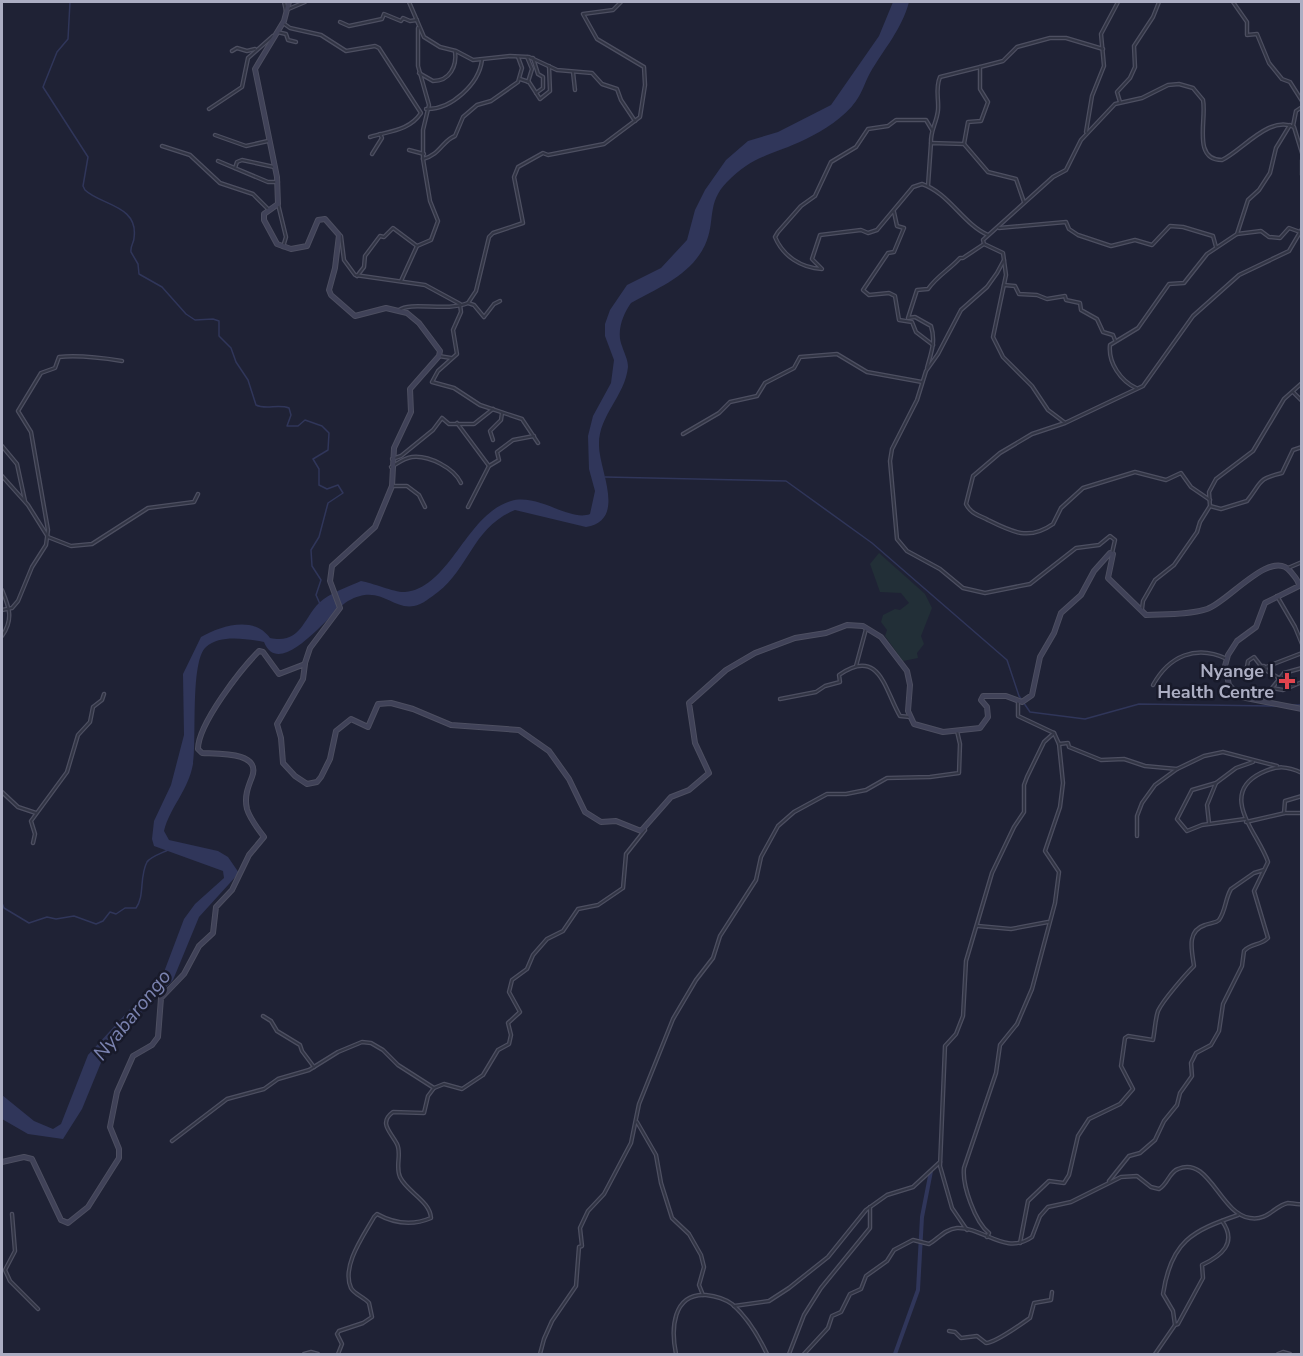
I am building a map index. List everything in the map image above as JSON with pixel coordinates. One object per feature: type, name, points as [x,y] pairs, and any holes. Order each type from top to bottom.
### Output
[{"type":"main road","points":[[289,2],[283,23],[255,69],[266,112],[268,141],[278,182],[278,204],[264,214],[264,220],[274,240],[283,248],[306,247],[312,238],[318,220],[322,218],[339,235],[335,268],[329,287],[331,295],[355,316],[382,308],[409,314],[419,323],[429,339],[439,347],[439,356],[410,389],[411,412],[392,459],[392,486],[377,525],[332,566],[329,577],[340,608],[310,648],[304,663],[303,679],[283,710],[277,724],[281,738],[283,763],[295,776],[307,784],[317,782],[340,727],[353,720],[368,727],[378,704],[390,703],[413,709],[451,725],[519,730],[549,751],[569,779],[585,812],[601,822],[616,821],[634,830],[645,830],[670,797],[689,790],[709,773],[695,743],[688,706],[693,698],[732,665],[790,639],[831,632],[847,625],[866,627],[880,637],[907,671],[910,717],[914,724],[943,732],[980,728],[985,724],[988,710],[981,700],[983,696],[1005,696],[1018,701],[1026,701],[1032,695],[1040,657],[1054,633],[1061,613],[1081,595],[1096,569],[1112,553]]},
{"type":"main road","points":[[1112,553],[1108,578],[1127,594],[1144,615],[1209,608],[1229,597],[1253,573],[1280,566],[1288,568],[1299,582],[1299,586],[1276,596],[1263,605],[1256,627],[1237,641],[1227,658],[1226,671],[1233,691],[1241,697],[1302,709]]},
{"type":"main road","points":[[2,1162],[24,1157],[32,1159],[63,1222],[70,1223],[88,1207],[119,1158],[119,1149],[111,1132],[111,1120],[117,1092],[130,1060],[137,1052],[156,1041],[160,1031],[161,998],[186,971],[199,946],[213,933],[216,907],[232,890],[249,855],[264,838],[247,809],[246,792],[254,772],[250,762],[241,756],[200,753],[197,745],[219,702],[258,652],[263,652],[276,672],[281,674],[304,663]]},
{"type":"street","points":[[284,2],[286,11],[305,2]]},
{"type":"street","points":[[401,281],[417,246],[431,240],[438,221],[430,201],[423,159],[426,109],[429,105],[420,73],[418,25],[409,2]]},
{"type":"street","points":[[468,303],[476,291],[489,237],[493,233],[523,224],[513,178],[518,167],[543,153],[548,155],[604,144],[635,121],[643,110],[644,67],[597,39],[583,14],[613,10],[621,2]]},
{"type":"street","points":[[1085,135],[1092,96],[1104,66],[1101,34],[1118,2]]},
{"type":"street","points":[[1120,102],[1117,92],[1130,78],[1135,67],[1134,46],[1153,17],[1159,2]]},
{"type":"street","points":[[1233,2],[1247,22],[1247,35],[1257,34],[1269,63],[1282,80],[1290,82],[1302,101]]},
{"type":"street","points":[[340,22],[349,26],[382,19],[384,14],[401,21],[403,18],[411,21],[417,20]]},
{"type":"street","points":[[283,23],[291,28],[321,35],[346,51],[375,46],[379,48],[421,113],[415,122],[401,130],[370,137]]},
{"type":"street","points":[[418,25],[424,37],[432,44],[472,59],[527,57],[558,70],[592,73],[602,84],[617,89],[621,100],[635,121]]},
{"type":"street","points":[[277,32],[296,42]]},
{"type":"street","points":[[209,109],[242,87],[247,60],[255,49],[273,36]]},
{"type":"street","points":[[927,186],[932,130],[938,113],[937,88],[940,77],[1003,61],[1017,47],[1050,38],[1066,38],[1103,49]]},
{"type":"street","points":[[232,51],[239,48],[247,51],[255,49]]},
{"type":"street","points":[[420,73],[433,81],[447,77],[455,64],[455,51]]},
{"type":"street","points":[[423,159],[443,149],[450,138],[455,136],[463,117],[477,105],[493,99],[519,79],[522,68],[518,57]]},
{"type":"street","points":[[527,57],[532,69],[528,82]]},
{"type":"street","points":[[533,58],[539,75],[543,77],[543,88],[536,93]]},
{"type":"street","points":[[426,109],[444,106],[468,88],[478,74],[482,60]]},
{"type":"street","points":[[519,79],[528,82],[539,100],[549,91],[549,66]]},
{"type":"street","points":[[964,144],[968,122],[981,122],[988,102],[980,89],[982,78],[980,67]]},
{"type":"street","points":[[573,72],[575,90]]},
{"type":"street","points":[[984,244],[983,240],[1024,202],[1053,177],[1066,170],[1069,159],[1085,135],[1110,107],[1120,102],[1142,98],[1168,85],[1181,84],[1193,88],[1204,103],[1202,131],[1206,154],[1220,161],[1248,144],[1264,129],[1292,125]]},
{"type":"street","points":[[1237,234],[1248,200],[1259,190],[1270,173],[1276,147],[1292,125],[1295,114],[1302,107]]},
{"type":"street","points":[[932,130],[926,120],[906,120],[868,129],[856,147],[831,162],[816,196],[801,206],[775,237],[780,248],[802,266],[821,269],[812,259],[820,235],[861,230],[869,233],[879,229],[914,187],[927,186],[988,235]]},
{"type":"street","points":[[1292,125],[1302,153]]},
{"type":"street","points":[[372,154],[381,138],[380,134]]},
{"type":"street","points":[[215,135],[248,146],[268,141]]},
{"type":"street","points":[[931,143],[964,144],[988,172],[1016,179],[1024,202]]},
{"type":"street","points":[[162,146],[191,156],[216,180],[227,187],[253,195],[270,211]]},
{"type":"street","points":[[409,150],[424,154]]},
{"type":"street","points":[[235,168],[237,162],[242,160],[267,167],[275,166]]},
{"type":"street","points":[[1302,160],[1302,175]]},
{"type":"street","points":[[219,161],[268,182],[278,182]]},
{"type":"street","points":[[278,204],[286,236],[283,248]]},
{"type":"street","points":[[894,213],[897,226],[904,228],[903,232],[894,252],[888,253],[863,290],[869,295],[889,293],[895,296],[899,320],[912,322],[916,332],[933,345]]},
{"type":"street","points":[[998,228],[1066,222],[1069,229],[1078,235],[1111,246],[1135,240],[1152,244],[1170,226],[1183,227],[1213,236],[1216,247]]},
{"type":"street","points":[[357,276],[364,267],[365,255],[380,236],[384,237],[393,228],[417,246]]},
{"type":"street","points":[[1137,389],[1124,382],[1119,376],[1109,349],[1115,340],[1138,328],[1169,284],[1184,283],[1207,254],[1237,234],[1262,231],[1269,237],[1280,238],[1289,228],[1301,230],[1289,251],[1239,275],[1193,316],[1149,381],[1137,389],[1065,423],[1026,437],[978,470],[969,486],[966,504],[971,512],[1012,533],[1032,534],[1053,524],[1061,508],[1083,488],[1135,472],[1166,480],[1181,473],[1191,487],[1210,500]]},
{"type":"street","points":[[339,235],[342,236],[345,261],[349,270],[357,276],[429,286],[461,305]]},
{"type":"street","points":[[1065,423],[1048,410],[1032,386],[999,350],[993,337],[1006,275],[1004,254],[999,249],[984,244],[960,258],[943,275],[936,277],[928,289],[917,290],[913,296],[908,318],[915,316],[931,326],[933,345],[918,396],[898,435],[890,457],[897,539],[907,551],[940,569],[963,588],[978,593],[997,592],[1030,584],[1076,548],[1099,545],[1110,536],[1115,540],[1112,553]]},
{"type":"street","points":[[927,369],[938,354],[961,310],[987,287],[1004,260]]},
{"type":"street","points":[[1003,285],[1015,286],[1019,294],[1037,295],[1047,299],[1065,296],[1066,300],[1080,303],[1081,309],[1097,319],[1103,332],[1113,335],[1115,340]]},
{"type":"street","points":[[399,310],[409,304],[436,309],[468,303],[474,305],[484,317],[494,304],[500,301]]},
{"type":"street","points":[[461,305],[461,312],[453,330],[458,352],[435,375],[432,382],[443,384],[473,402],[523,420],[538,443]]},
{"type":"street","points":[[683,434],[719,413],[730,402],[757,396],[765,383],[794,368],[800,357],[837,354],[868,372],[922,382]]},
{"type":"street","points":[[2,610],[10,609],[18,602],[27,578],[45,547],[48,528],[31,432],[18,411],[41,373],[55,368],[59,357],[82,356],[93,359],[107,357],[122,362]]},
{"type":"street","points":[[439,356],[451,358]]},
{"type":"street","points":[[1144,615],[1143,601],[1155,580],[1166,573],[1187,548],[1210,507],[1210,488],[1216,479],[1253,451],[1284,399],[1302,383]]},
{"type":"street","points":[[1293,392],[1302,401]]},
{"type":"street","points":[[392,459],[401,456],[433,430],[442,418],[449,424],[477,423],[493,409]]},
{"type":"street","points":[[493,440],[490,431],[501,420],[502,413]]},
{"type":"street","points":[[457,423],[489,466]]},
{"type":"street","points":[[468,507],[489,466],[498,460],[497,452],[506,444],[520,438],[528,439],[534,436]]},
{"type":"street","points":[[2,446],[17,464],[25,501]]},
{"type":"street","points":[[1210,507],[1221,509],[1247,501],[1259,480],[1265,476],[1282,473],[1293,450],[1302,447]]},
{"type":"street","points":[[391,467],[403,459],[415,457],[447,466],[461,483]]},
{"type":"street","points":[[2,476],[25,501],[46,534],[71,546],[87,546],[115,531],[148,508],[194,502],[198,494]]},
{"type":"street","points":[[392,486],[406,486],[419,495],[425,507]]},
{"type":"street","points":[[1288,568],[1302,562]]},
{"type":"street","points":[[2,590],[10,609],[9,625],[2,636]]},
{"type":"street","points":[[1276,596],[1295,627],[1302,644]]},
{"type":"street","points":[[856,666],[866,627]]},
{"type":"street","points":[[1153,685],[1169,662],[1186,655],[1210,652],[1227,658]]},
{"type":"street","points":[[1265,667],[1302,653]]},
{"type":"street","points":[[1246,673],[1248,661],[1254,657],[1261,666],[1279,678]]},
{"type":"street","points":[[780,699],[816,692],[840,682],[839,675],[856,666],[866,666],[884,677],[900,716],[910,717]]},
{"type":"street","points":[[1226,671],[1246,673],[1247,676],[1259,674],[1261,666]]},
{"type":"street","points":[[1256,700],[1272,688],[1284,673],[1302,668]]},
{"type":"street","points":[[1272,688],[1283,690],[1302,682]]},
{"type":"street","points":[[33,843],[35,834],[31,821],[67,772],[78,735],[90,722],[93,707],[102,700],[104,694]]},
{"type":"street","points":[[987,1237],[989,1233],[980,1226],[963,1179],[964,1168],[996,1073],[1000,1045],[1017,1024],[1032,989],[1060,880],[1055,864],[1045,851],[1060,807],[1063,783],[1059,744],[1054,733],[1018,716],[1018,701]]},
{"type":"street","points":[[540,1354],[552,1321],[576,1286],[579,1247],[582,1246],[580,1228],[588,1211],[604,1194],[632,1141],[638,1107],[649,1073],[674,1016],[696,980],[713,958],[720,936],[756,880],[762,857],[778,826],[794,812],[827,794],[846,794],[866,790],[887,778],[930,777],[959,773],[960,744],[957,731]]},
{"type":"street","points":[[967,1230],[952,1206],[940,1162],[939,1143],[944,1114],[945,1046],[956,1034],[963,1016],[966,961],[992,873],[1014,827],[1024,812],[1024,785],[1044,742],[1054,733]]},
{"type":"street","points":[[1059,744],[1068,743],[1069,747],[1079,753],[1101,760],[1124,759],[1146,766],[1177,769]]},
{"type":"street","points":[[1137,836],[1137,816],[1142,803],[1155,785],[1177,769],[1219,752],[1302,773]]},
{"type":"street","points":[[1256,762],[1236,768],[1215,783],[1191,791],[1177,819],[1187,831],[1210,824],[1284,813],[1302,813]]},
{"type":"street","points":[[1109,1183],[1129,1156],[1140,1153],[1156,1139],[1164,1121],[1177,1105],[1180,1093],[1190,1080],[1191,1063],[1196,1052],[1211,1045],[1219,1031],[1223,1004],[1242,966],[1244,951],[1251,945],[1259,945],[1268,939],[1268,929],[1254,891],[1268,860],[1262,845],[1246,820],[1241,802],[1244,790],[1260,773],[1280,766]]},
{"type":"street","points":[[1210,824],[1206,806],[1215,783]]},
{"type":"street","points":[[2,792],[22,809],[33,814],[37,813]]},
{"type":"street","points":[[1284,813],[1285,801],[1302,796]]},
{"type":"street","points":[[338,1354],[342,1344],[337,1334],[339,1331],[365,1323],[372,1317],[369,1303],[353,1291],[350,1283],[351,1258],[374,1217],[378,1215],[390,1221],[404,1223],[431,1218],[428,1208],[400,1176],[398,1145],[386,1126],[387,1117],[395,1111],[424,1113],[427,1097],[434,1088],[445,1084],[462,1089],[483,1075],[497,1051],[510,1042],[508,1023],[520,1010],[509,992],[512,980],[527,969],[533,955],[547,939],[562,932],[578,909],[597,906],[623,888],[626,854],[645,830]]},
{"type":"street","points":[[1020,1243],[1028,1201],[1049,1181],[1064,1183],[1078,1136],[1089,1119],[1120,1104],[1133,1089],[1121,1066],[1125,1038],[1128,1036],[1153,1040],[1158,1012],[1163,1002],[1170,996],[1182,977],[1194,966],[1190,950],[1192,935],[1200,928],[1218,920],[1227,906],[1231,889],[1254,873],[1264,870]]},
{"type":"street","points":[[978,926],[1011,929],[1048,922]]},
{"type":"street","points":[[263,1016],[270,1020],[277,1031],[300,1044],[314,1067]]},
{"type":"street","points":[[172,1141],[227,1099],[264,1089],[289,1074],[314,1067],[338,1052],[367,1042],[383,1050],[398,1065],[434,1088]]},
{"type":"street","points":[[637,1122],[656,1155],[660,1182],[672,1218],[688,1233],[702,1257],[704,1269],[699,1285],[703,1295]]},
{"type":"street","points":[[734,1306],[769,1301],[800,1281],[844,1240],[870,1207],[887,1195],[913,1187],[940,1162]]},
{"type":"street","points":[[804,1354],[828,1328],[832,1316],[842,1312],[850,1294],[861,1289],[866,1276],[887,1262],[895,1249],[914,1240],[929,1244],[942,1233],[959,1228],[1005,1243],[1020,1243],[1033,1235],[1040,1216],[1047,1208],[1069,1203],[1124,1176],[1137,1176],[1157,1189],[1166,1184],[1177,1169],[1193,1168],[1205,1175],[1227,1205],[1240,1215]]},
{"type":"street","points":[[1175,1325],[1173,1313],[1163,1294],[1173,1261],[1186,1238],[1210,1224],[1240,1215],[1260,1218],[1286,1204],[1302,1204]]},
{"type":"street","points":[[789,1354],[804,1315],[820,1288],[870,1228],[870,1207]]},
{"type":"street","points":[[12,1214],[15,1251],[4,1269],[10,1281],[38,1309]]},
{"type":"street","points":[[1155,1354],[1178,1324],[1203,1278],[1202,1265],[1215,1261],[1227,1242],[1229,1234],[1222,1221]]},
{"type":"street","points":[[959,1228],[962,1223]]},
{"type":"street","points":[[949,1332],[955,1332],[961,1338],[976,1336],[986,1343],[997,1341],[1013,1327],[1030,1318],[1034,1303],[1051,1300],[1052,1292]]},
{"type":"street","points":[[676,1354],[672,1328],[680,1306],[690,1297],[703,1295],[718,1297],[734,1306],[745,1317],[767,1354]]},
{"type":"street","points":[[304,1354],[311,1352],[318,1354]]},
{"type":"street","points":[[1278,1354],[1283,1352],[1290,1354]]},
{"type":"shaded area","points":[[879,553],[925,594],[932,608],[921,636],[924,644],[917,653],[918,658],[903,661],[885,636],[887,630],[881,622],[883,615],[895,609],[900,610],[909,603],[901,593],[880,592],[870,564]]},
{"type":"water","name":"Nyabarongo","points":[[893,2],[909,2],[897,30],[851,107],[820,132],[755,160],[737,173],[716,197],[708,237],[691,265],[673,280],[631,303],[628,307],[621,323],[620,335],[628,364],[626,377],[600,434],[600,454],[608,492],[608,504],[606,515],[599,522],[586,527],[515,510],[490,526],[449,582],[420,604],[406,606],[377,596],[359,596],[340,607],[306,640],[282,654],[272,652],[264,642],[242,639],[219,640],[206,647],[201,655],[196,684],[191,774],[170,814],[164,831],[169,840],[218,851],[228,857],[239,873],[199,917],[173,980],[107,1048],[82,1109],[63,1139],[28,1134],[2,1119],[2,1095],[34,1121],[53,1129],[61,1124],[88,1055],[164,972],[184,919],[195,904],[224,878],[223,871],[154,846],[152,839],[154,821],[171,785],[184,735],[183,674],[201,637],[227,626],[246,625],[263,631],[270,638],[289,637],[295,634],[323,599],[361,581],[401,592],[421,587],[434,578],[446,565],[482,520],[495,508],[511,501],[532,501],[573,514],[590,514],[595,491],[589,469],[588,436],[593,416],[611,383],[614,360],[605,336],[605,324],[610,310],[627,285],[661,268],[687,240],[695,210],[705,190],[726,160],[748,141],[778,132],[831,105],[879,36]]},
{"type":"waterway","points":[[70,2],[68,39],[57,52],[43,87],[88,157],[83,186],[85,190],[125,212],[131,219],[134,227],[131,252],[138,264],[139,274],[162,287],[186,314],[195,320],[219,321],[219,336],[231,348],[236,362],[248,380],[256,405],[289,408],[291,415],[287,426],[298,426],[305,420],[322,426],[329,433],[328,450],[313,459],[319,469],[319,485],[327,489],[338,485],[343,493],[328,503],[319,537],[311,550],[312,566],[321,580],[316,595],[320,604]]},
{"type":"waterway","points":[[605,477],[786,481],[872,543],[1007,660],[1019,696],[1030,712],[1085,719],[1139,704],[1277,706]]},
{"type":"waterway","points":[[1290,705],[1302,705]]},
{"type":"waterway","points":[[2,903],[4,908],[29,923],[47,917],[56,919],[74,916],[96,924],[103,921],[110,912],[116,914],[125,908],[136,908],[147,862],[168,850]]},
{"type":"waterway","points":[[895,1354],[918,1290],[922,1217],[931,1171]]},
{"type":"place","name":"Nyange I Health Centre","points":[[1287,681]]}]
